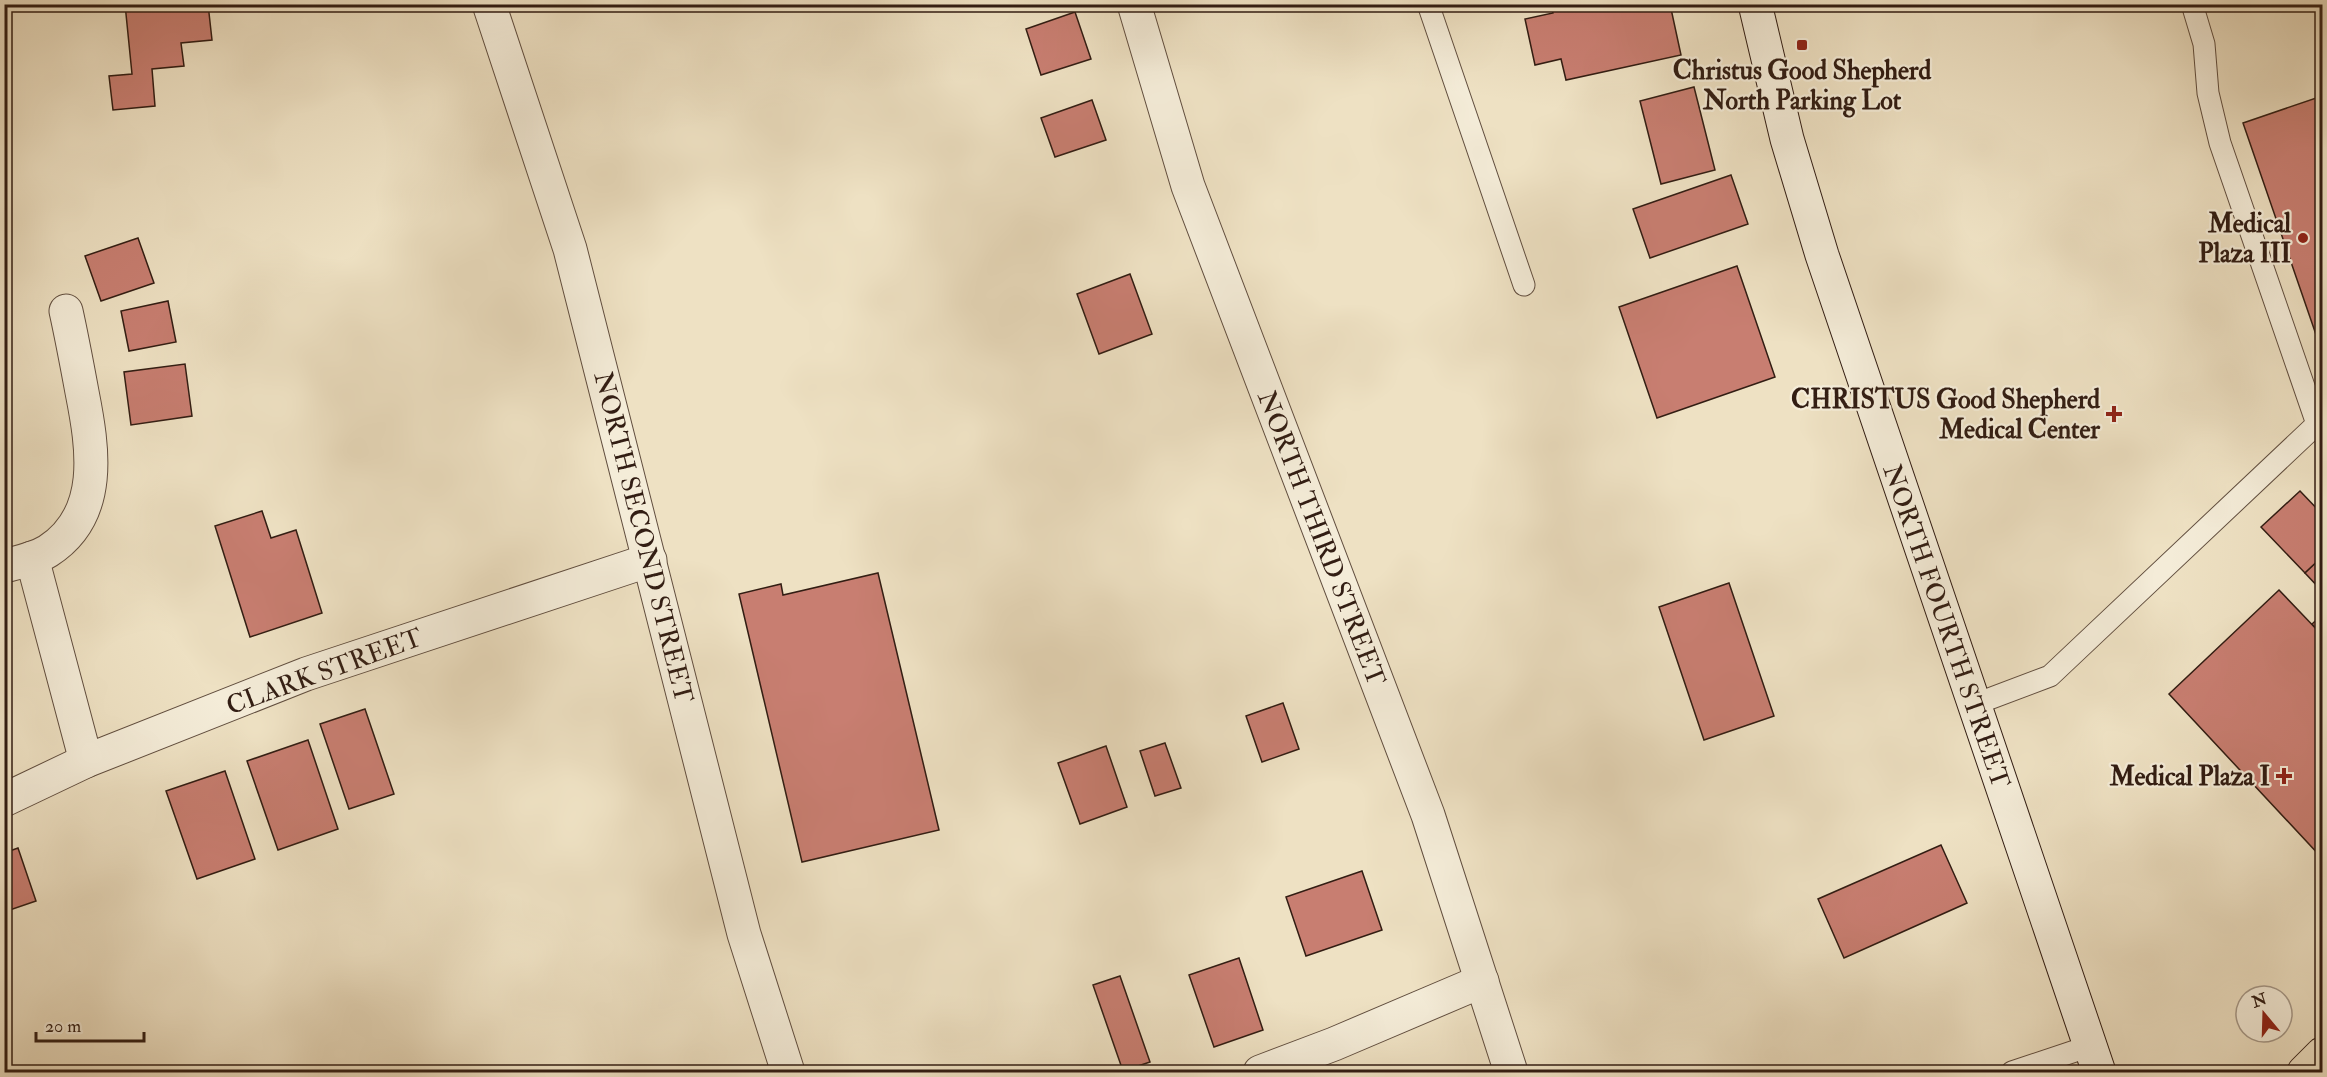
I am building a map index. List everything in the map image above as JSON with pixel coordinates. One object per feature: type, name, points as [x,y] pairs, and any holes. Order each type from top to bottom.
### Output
[{"type":"main road","points":[[2304,1072],[2322,1054]]},
{"type":"street","name":"NORTH SECOND STREET","points":[[489,4],[570,249],[744,934],[788,1072]]},
{"type":"street","name":"NORTH THIRD STREET","points":[[1134,4],[1188,186],[1428,815],[1511,1072]]},
{"type":"street","name":"NORTH FOURTH STREET","points":[[1755,4],[1787,139],[1804,198],[2094,1059]]},
{"type":"street","points":[[66,311],[90,435],[89,493],[78,520],[69,532],[46,552],[18,562],[86,761]]},
{"type":"street","name":"CLARK STREET","points":[[4,800],[86,761],[306,674],[650,560]]},
{"type":"street","points":[[1260,1072],[1334,1044],[1482,981]]},
{"type":"lane","points":[[1428,4],[1524,285]]},
{"type":"lane","points":[[1973,705],[2050,676],[2317,424],[2220,143],[2208,93],[2204,44],[2192,4]]},
{"type":"lane","points":[[2012,1072],[2094,1059]]},
{"type":"building","points":[[125,4],[208,4],[212,40],[181,43],[184,66],[152,69],[155,106],[113,110],[109,76],[132,74]]},
{"type":"building","points":[[1551,4],[1670,4],[1681,55],[1566,80],[1561,59],[1535,65],[1525,19],[1553,13]]},
{"type":"building","points":[[1075,12],[1091,59],[1041,75],[1026,29]]},
{"type":"building","points":[[1694,87],[1715,170],[1661,184],[1640,101]]},
{"type":"building","name":"Medical Plaza III","points":[[2322,96],[2322,352],[2243,123]]},
{"type":"building","points":[[1092,100],[1106,140],[1055,157],[1041,118]]},
{"type":"building","points":[[1731,175],[1748,224],[1650,258],[1633,209]]},
{"type":"building","points":[[138,238],[154,283],[101,301],[85,256]]},
{"type":"building","points":[[1737,266],[1775,377],[1657,418],[1619,307]]},
{"type":"building","points":[[1130,274],[1152,334],[1099,354],[1077,294]]},
{"type":"building","points":[[168,301],[176,342],[129,351],[121,311]]},
{"type":"building","points":[[185,364],[192,416],[131,425],[124,372]]},
{"type":"building","points":[[2300,491],[2322,514],[2322,557],[2305,573],[2261,527]]},
{"type":"building","points":[[262,511],[271,538],[296,530],[322,613],[250,637],[215,526]]},
{"type":"building","points":[[2322,557],[2322,591],[2305,573]]},
{"type":"building","points":[[878,573],[939,830],[802,862],[739,594],[781,584],[783,595]]},
{"type":"building","points":[[1729,583],[1774,716],[1704,740],[1659,607]]},
{"type":"building","name":"Medical Plaza I","points":[[2279,590],[2322,635],[2322,858],[2169,694]]},
{"type":"building","points":[[2322,615],[2322,635],[2312,624]]},
{"type":"building","points":[[1283,703],[1299,749],[1262,762],[1246,716]]},
{"type":"building","points":[[365,709],[394,794],[349,809],[320,724]]},
{"type":"building","points":[[308,740],[338,829],[278,850],[247,761]]},
{"type":"building","points":[[1165,743],[1181,788],[1155,796],[1140,751]]},
{"type":"building","points":[[1106,746],[1127,807],[1080,824],[1058,763]]},
{"type":"building","points":[[225,771],[255,859],[197,879],[166,791]]},
{"type":"building","points":[[1941,845],[1967,903],[1844,958],[1818,899]]},
{"type":"building","points":[[18,848],[36,901],[4,912],[4,853]]},
{"type":"building","points":[[1362,871],[1382,930],[1306,956],[1286,897]]},
{"type":"building","points":[[1239,958],[1263,1030],[1214,1047],[1189,975]]},
{"type":"building","points":[[1120,976],[1150,1062],[1123,1071],[1093,985]]},
{"type":"place","name":"Christus Good Shepherd North Parking Lot","points":[[1802,45]]},
{"type":"place","name":"Medical Plaza III","points":[[2303,238]]},
{"type":"place","name":"CHRISTUS Good Shepherd Medical Center","points":[[2114,414]]},
{"type":"place","name":"Medical Plaza I","points":[[2284,776]]}]
